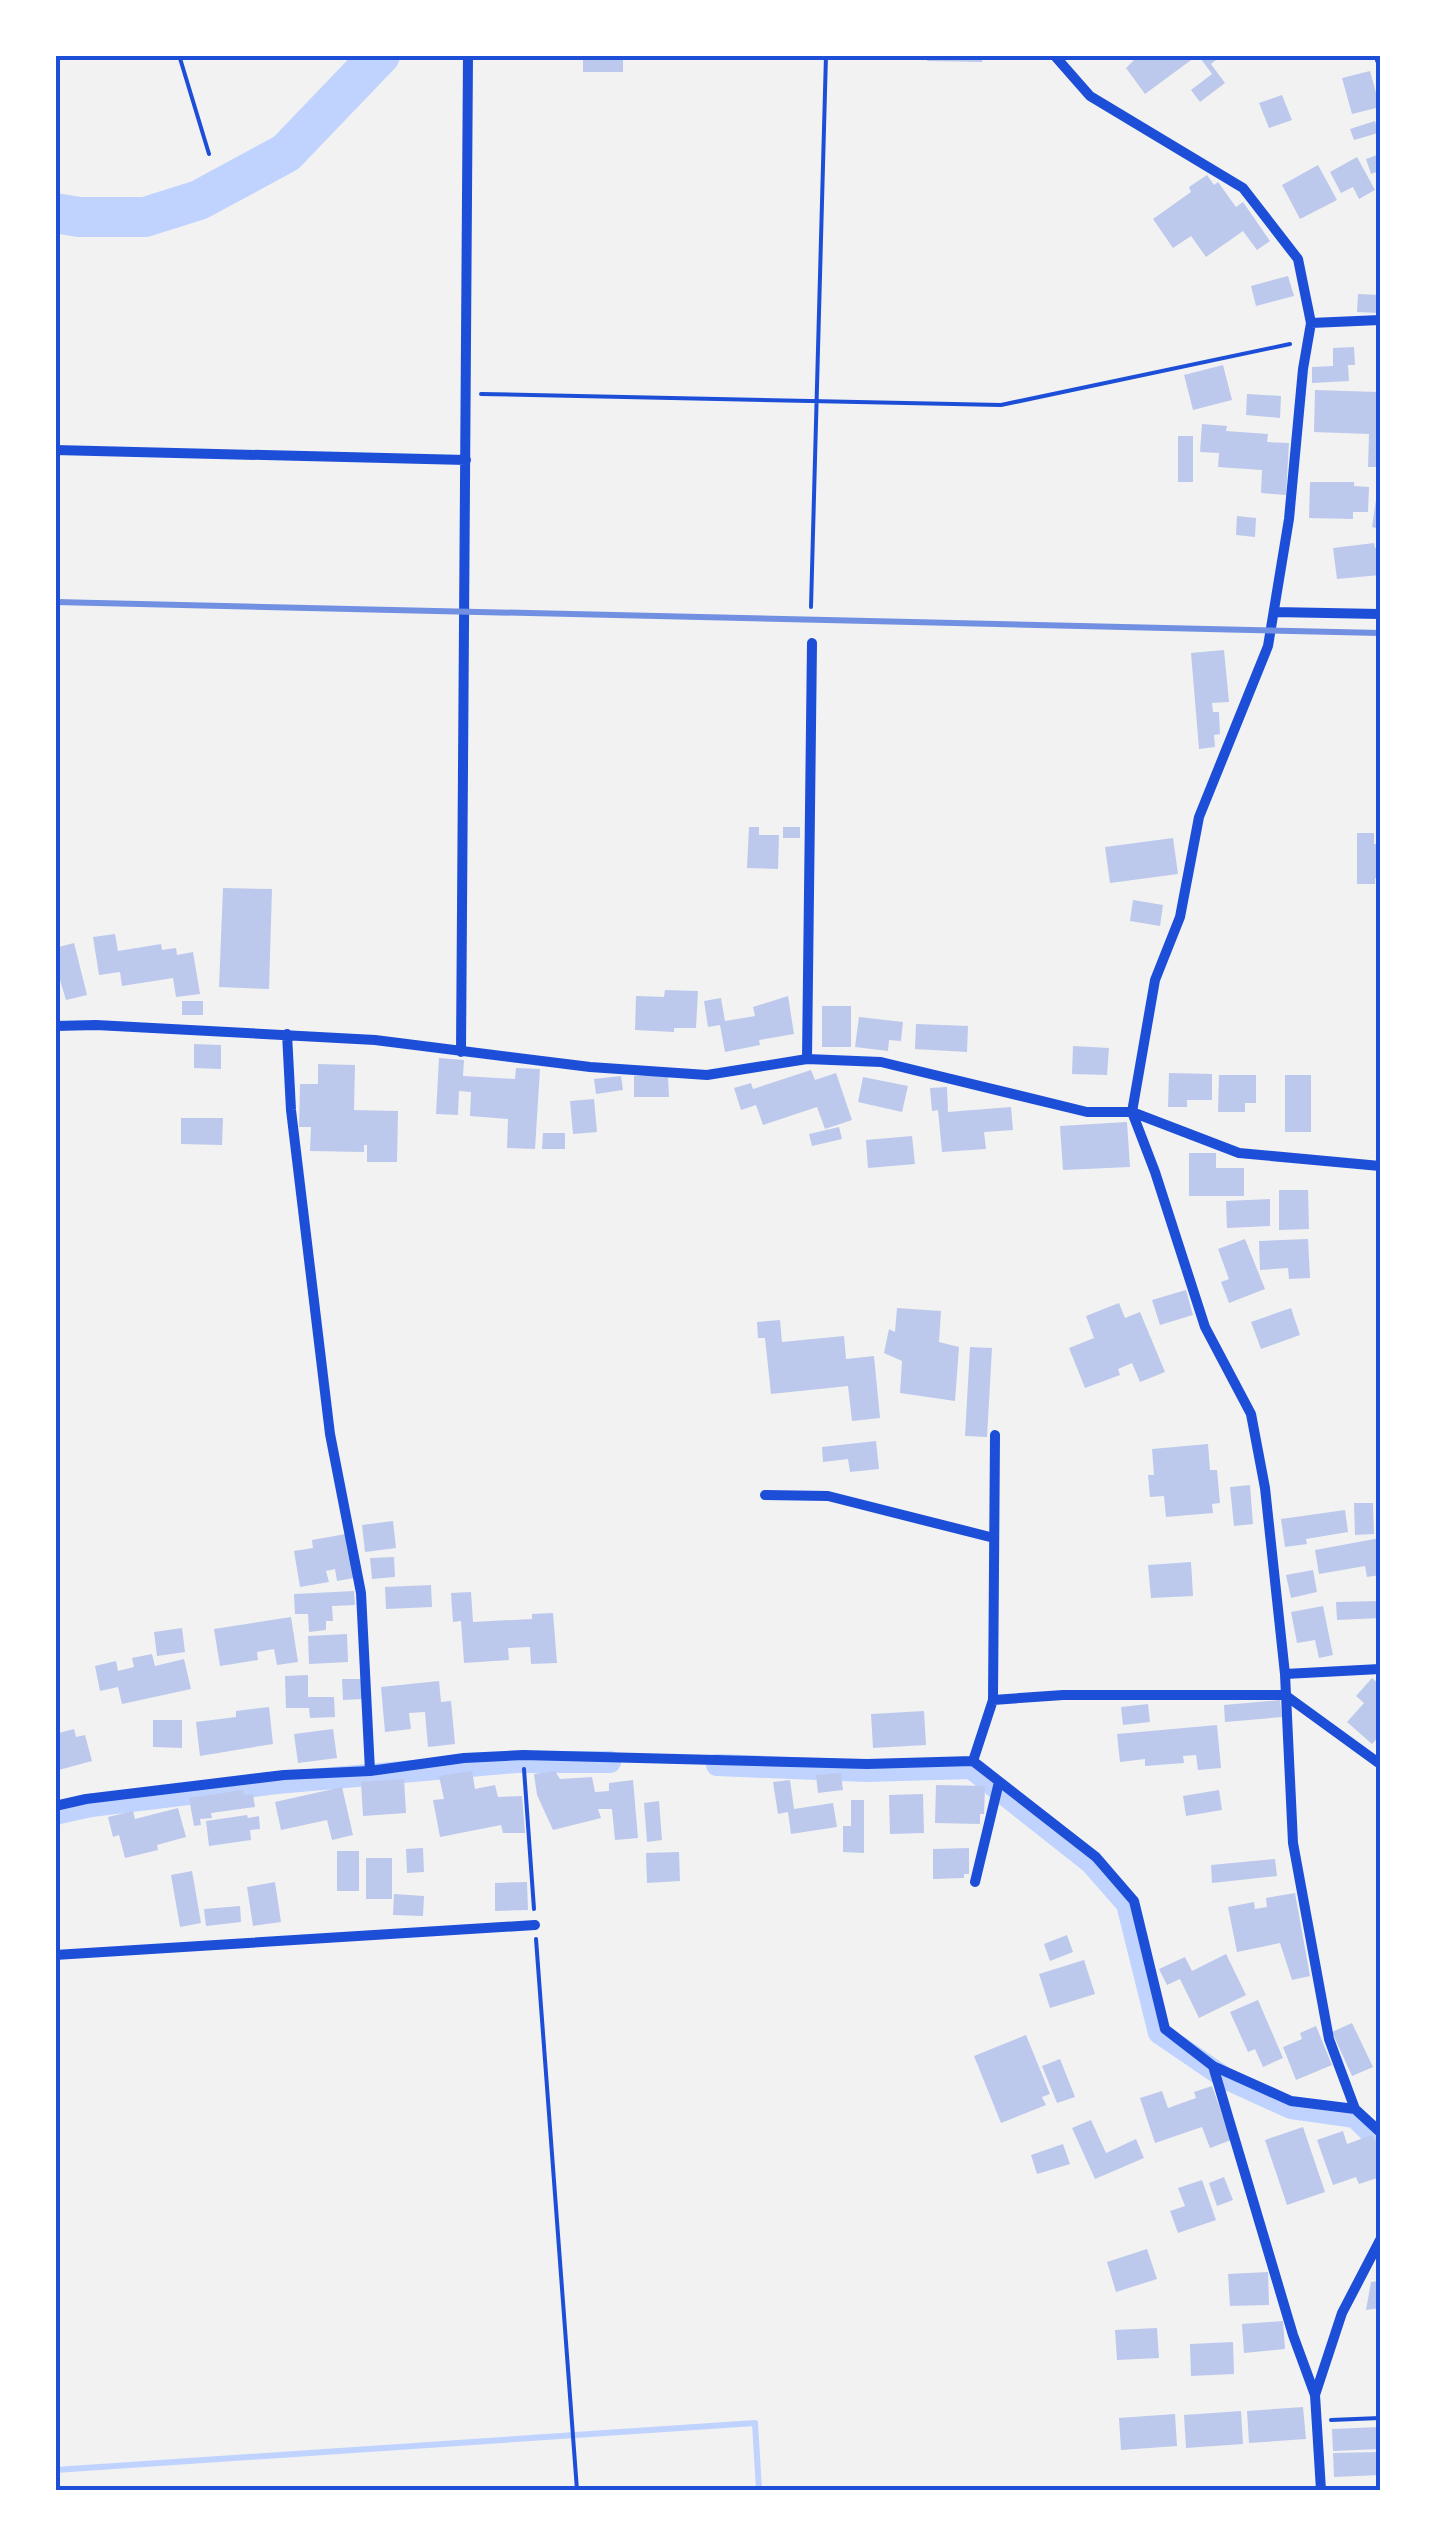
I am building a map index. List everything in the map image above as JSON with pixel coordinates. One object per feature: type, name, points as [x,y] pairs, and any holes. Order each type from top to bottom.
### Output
[{"type":"street","points":[[461,1052],[468,55]]},
{"type":"street","points":[[1054,55],[1090,96],[1242,188],[1298,260],[1311,323],[1289,519],[1268,646],[1198,817],[1180,917],[1155,980],[1132,1112],[1204,1326],[1251,1414],[1265,1488],[1286,1674],[1293,1843],[1329,2039],[1355,2108],[1380,2132]]},
{"type":"street","points":[[1311,323],[1380,320]]},
{"type":"street","points":[[55,450],[466,460]]},
{"type":"street","points":[[1274,612],[1380,614]]},
{"type":"street","points":[[807,1059],[812,644]]},
{"type":"street","points":[[55,1026],[96,1024],[375,1040],[590,1068],[708,1075],[807,1059],[881,1062],[1087,1112],[1132,1112],[1239,1153],[1380,1166]]},
{"type":"street","points":[[286,1034],[291,1110],[330,1434],[362,1594],[370,1771]]},
{"type":"street","points":[[973,1761],[993,1700],[995,1435]]},
{"type":"street","points":[[765,1495],[828,1496],[994,1538]]},
{"type":"street","points":[[1286,1674],[1380,1668]]},
{"type":"street","points":[[993,1700],[1063,1694],[1286,1694],[1380,1764]]},
{"type":"street","points":[[55,1806],[284,1775],[370,1771],[523,1754],[867,1764],[973,1761],[1096,1857],[1134,1902],[1165,2029],[1213,2066],[1291,2101],[1355,2108]]},
{"type":"street","points":[[976,1882],[999,1782]]},
{"type":"street","points":[[55,1955],[535,1925]]},
{"type":"street","points":[[1213,2066],[1293,2335],[1315,2395],[1321,2490]]},
{"type":"street","points":[[1315,2395],[1342,2313],[1380,2240]]},
{"type":"path","points":[[178,55],[209,154]]},
{"type":"path","points":[[812,607],[826,55]]},
{"type":"path","points":[[467,394],[1001,405],[1308,340]]},
{"type":"path","points":[[523,1754],[577,2490]]},
{"type":"path","points":[[1317,2420],[1380,2418]]},
{"type":"building","points":[[583,55],[623,55],[623,72],[583,72]]},
{"type":"building","points":[[928,55],[982,55],[982,62],[927,61]]},
{"type":"building","points":[[1139,55],[1198,55],[1145,94],[1126,68]]},
{"type":"building","points":[[1198,55],[1222,55],[1211,64],[1225,83],[1200,102],[1191,90],[1212,74]]},
{"type":"building","points":[[1370,71],[1380,107],[1352,114],[1342,78]]},
{"type":"building","points":[[1282,95],[1292,120],[1269,128],[1259,103]]},
{"type":"building","points":[[1375,121],[1378,133],[1354,140],[1350,129]]},
{"type":"building","points":[[1380,154],[1380,171],[1371,174],[1366,159]]},
{"type":"building","points":[[1357,157],[1375,190],[1359,199],[1353,187],[1341,193],[1330,172]]},
{"type":"building","points":[[1318,165],[1337,200],[1300,219],[1282,185]]},
{"type":"building","points":[[1207,175],[1214,185],[1218,182],[1236,207],[1243,202],[1270,241],[1257,250],[1243,231],[1206,257],[1191,236],[1173,248],[1153,219],[1191,192],[1189,187]]},
{"type":"building","points":[[1288,276],[1294,296],[1256,306],[1251,286]]},
{"type":"building","points":[[1358,294],[1379,295],[1378,313],[1357,312]]},
{"type":"building","points":[[1354,347],[1355,365],[1348,365],[1349,381],[1312,383],[1312,367],[1333,366],[1333,348]]},
{"type":"building","points":[[1223,365],[1232,400],[1193,410],[1184,375]]},
{"type":"building","points":[[1315,390],[1378,392],[1380,467],[1368,467],[1369,434],[1314,432]]},
{"type":"building","points":[[1247,394],[1281,396],[1280,418],[1246,415]]},
{"type":"building","points":[[1202,424],[1227,426],[1226,431],[1268,434],[1267,442],[1289,443],[1286,495],[1261,493],[1262,470],[1218,467],[1219,453],[1200,452]]},
{"type":"building","points":[[1178,436],[1193,436],[1193,482],[1178,482]]},
{"type":"building","points":[[1310,482],[1354,482],[1354,486],[1369,487],[1368,512],[1353,512],[1353,519],[1309,518]]},
{"type":"building","points":[[1380,486],[1380,529],[1372,527]]},
{"type":"building","points":[[1237,516],[1256,518],[1255,537],[1236,535]]},
{"type":"building","points":[[1374,543],[1375,548],[1380,547],[1380,575],[1337,579],[1333,548]]},
{"type":"building","points":[[1224,650],[1229,702],[1212,703],[1213,712],[1219,712],[1220,734],[1214,735],[1215,747],[1199,749],[1191,653]]},
{"type":"building","points":[[749,827],[759,827],[759,835],[779,835],[778,869],[747,868]]},
{"type":"building","points":[[783,827],[800,827],[800,838],[783,838]]},
{"type":"building","points":[[1357,833],[1374,833],[1374,844],[1380,844],[1380,878],[1375,878],[1375,884],[1357,884]]},
{"type":"building","points":[[1173,838],[1178,874],[1110,883],[1105,847]]},
{"type":"building","points":[[223,888],[272,889],[269,989],[219,987]]},
{"type":"building","points":[[1133,900],[1163,905],[1160,926],[1130,921]]},
{"type":"building","points":[[115,934],[118,951],[161,944],[162,950],[176,948],[177,955],[193,952],[200,994],[176,997],[173,978],[122,986],[120,972],[99,975],[93,937]]},
{"type":"building","points":[[74,943],[87,995],[66,1000],[60,980],[55,981],[55,948]]},
{"type":"building","points":[[665,990],[698,991],[696,1028],[674,1028],[674,1032],[635,1030],[636,996],[664,997]]},
{"type":"building","points":[[788,996],[794,1034],[759,1040],[760,1045],[725,1052],[720,1025],[708,1027],[704,1001],[721,998],[725,1021],[755,1016],[753,1007]]},
{"type":"building","points":[[182,1001],[203,1001],[203,1015],[182,1015]]},
{"type":"building","points":[[822,1006],[851,1006],[851,1047],[822,1047]]},
{"type":"building","points":[[859,1017],[903,1022],[901,1041],[889,1040],[888,1051],[855,1047]]},
{"type":"building","points":[[916,1024],[968,1026],[967,1052],[915,1049]]},
{"type":"building","points":[[194,1044],[221,1045],[221,1069],[194,1068]]},
{"type":"building","points":[[1073,1046],[1109,1048],[1107,1075],[1072,1074]]},
{"type":"building","points":[[439,1058],[464,1060],[463,1076],[515,1079],[516,1068],[540,1069],[535,1149],[507,1148],[508,1119],[470,1116],[471,1092],[459,1091],[458,1115],[436,1114]]},
{"type":"building","points":[[318,1064],[355,1065],[354,1110],[398,1111],[397,1162],[367,1162],[367,1145],[364,1152],[310,1151],[311,1127],[299,1127],[300,1084],[318,1084]]},
{"type":"building","points":[[811,1070],[815,1080],[836,1073],[852,1120],[825,1129],[817,1107],[763,1125],[756,1105],[741,1110],[734,1088],[751,1083],[753,1089]]},
{"type":"building","points":[[1169,1073],[1212,1074],[1212,1100],[1187,1100],[1187,1107],[1168,1107]]},
{"type":"building","points":[[668,1075],[669,1097],[634,1097],[634,1076]]},
{"type":"building","points":[[1219,1075],[1256,1075],[1256,1103],[1245,1103],[1245,1112],[1218,1112]]},
{"type":"building","points":[[1285,1075],[1311,1075],[1311,1132],[1285,1132]]},
{"type":"building","points":[[621,1076],[623,1090],[596,1094],[594,1079]]},
{"type":"building","points":[[863,1077],[908,1086],[902,1112],[858,1102]]},
{"type":"building","points":[[947,1087],[948,1112],[1011,1107],[1013,1130],[984,1132],[986,1149],[942,1152],[938,1110],[932,1111],[930,1088]]},
{"type":"building","points":[[594,1099],[597,1132],[573,1134],[570,1101]]},
{"type":"building","points":[[181,1118],[223,1118],[222,1145],[181,1144]]},
{"type":"building","points":[[1127,1122],[1130,1167],[1063,1170],[1060,1126]]},
{"type":"building","points":[[839,1127],[842,1139],[812,1146],[809,1134]]},
{"type":"building","points":[[543,1133],[565,1133],[565,1149],[542,1149]]},
{"type":"building","points":[[912,1136],[915,1164],[868,1168],[866,1140]]},
{"type":"building","points":[[1189,1153],[1216,1153],[1216,1168],[1244,1168],[1244,1196],[1189,1196]]},
{"type":"building","points":[[1279,1190],[1308,1190],[1309,1229],[1279,1230]]},
{"type":"building","points":[[1270,1199],[1270,1226],[1227,1228],[1226,1201]]},
{"type":"building","points":[[1245,1239],[1265,1289],[1229,1303],[1221,1282],[1229,1279],[1218,1249]]},
{"type":"building","points":[[1308,1239],[1310,1278],[1289,1279],[1288,1268],[1260,1270],[1259,1241]]},
{"type":"building","points":[[1186,1290],[1193,1315],[1160,1325],[1152,1300]]},
{"type":"building","points":[[1119,1303],[1125,1318],[1140,1312],[1165,1372],[1140,1382],[1132,1363],[1118,1369],[1120,1375],[1085,1388],[1069,1348],[1094,1338],[1086,1316]]},
{"type":"building","points":[[897,1308],[941,1311],[939,1342],[959,1347],[955,1401],[900,1393],[902,1361],[884,1353],[889,1329],[895,1332]]},
{"type":"building","points":[[1291,1308],[1300,1335],[1261,1349],[1251,1322]]},
{"type":"building","points":[[780,1320],[782,1342],[844,1336],[846,1359],[874,1356],[880,1418],[852,1421],[848,1386],[771,1394],[765,1338],[758,1338],[757,1322]]},
{"type":"building","points":[[970,1347],[992,1348],[987,1437],[965,1436]]},
{"type":"building","points":[[876,1441],[879,1469],[850,1472],[848,1459],[823,1462],[822,1447]]},
{"type":"building","points":[[1208,1444],[1210,1470],[1217,1470],[1220,1503],[1212,1504],[1213,1513],[1166,1517],[1164,1496],[1150,1497],[1148,1475],[1154,1475],[1152,1449]]},
{"type":"building","points":[[1250,1485],[1253,1524],[1234,1526],[1230,1487]]},
{"type":"building","points":[[1354,1503],[1373,1503],[1374,1534],[1355,1535]]},
{"type":"building","points":[[1345,1510],[1348,1532],[1285,1547],[1281,1519]]},
{"type":"building","points":[[393,1521],[396,1548],[365,1552],[362,1525]]},
{"type":"building","points":[[346,1534],[354,1578],[337,1581],[335,1569],[326,1571],[329,1582],[300,1587],[294,1551],[313,1548],[312,1540]]},
{"type":"building","points":[[1380,1538],[1380,1575],[1367,1577],[1365,1566],[1319,1574],[1315,1550]]},
{"type":"building","points":[[394,1557],[395,1577],[372,1579],[370,1558]]},
{"type":"building","points":[[1191,1562],[1193,1596],[1151,1598],[1148,1565]]},
{"type":"building","points":[[1313,1570],[1317,1592],[1291,1598],[1286,1575]]},
{"type":"building","points":[[431,1585],[432,1607],[386,1609],[385,1587]]},
{"type":"building","points":[[354,1591],[355,1605],[332,1606],[333,1621],[326,1621],[326,1630],[309,1632],[308,1614],[295,1614],[294,1594]]},
{"type":"building","points":[[471,1592],[473,1622],[532,1619],[532,1614],[553,1613],[557,1663],[531,1664],[530,1647],[508,1648],[509,1660],[464,1663],[461,1621],[453,1622],[451,1593]]},
{"type":"building","points":[[1380,1601],[1380,1618],[1337,1620],[1336,1602]]},
{"type":"building","points":[[1323,1606],[1333,1655],[1319,1658],[1315,1640],[1297,1643],[1291,1612]]},
{"type":"building","points":[[291,1617],[298,1662],[277,1665],[274,1649],[257,1652],[258,1660],[220,1666],[214,1629]]},
{"type":"building","points":[[182,1628],[185,1652],[157,1656],[154,1632]]},
{"type":"building","points":[[347,1634],[348,1662],[309,1664],[308,1636]]},
{"type":"building","points":[[152,1654],[155,1666],[184,1659],[191,1689],[122,1704],[118,1687],[100,1691],[95,1666],[116,1661],[118,1671],[134,1667],[132,1658]]},
{"type":"building","points":[[308,1675],[308,1697],[334,1697],[335,1717],[310,1718],[309,1708],[286,1708],[285,1676]]},
{"type":"building","points":[[1372,1678],[1380,1685],[1380,1735],[1372,1744],[1347,1722],[1364,1703],[1356,1696]]},
{"type":"building","points":[[342,1679],[362,1679],[363,1699],[343,1700]]},
{"type":"building","points":[[439,1681],[441,1702],[451,1701],[455,1744],[428,1747],[425,1712],[409,1713],[411,1729],[385,1732],[381,1687]]},
{"type":"building","points":[[1280,1700],[1282,1717],[1225,1722],[1224,1705]]},
{"type":"building","points":[[1148,1704],[1150,1722],[1123,1725],[1121,1707]]},
{"type":"building","points":[[269,1707],[273,1744],[200,1756],[196,1722],[236,1717],[236,1711]]},
{"type":"building","points":[[924,1711],[926,1745],[873,1748],[871,1714]]},
{"type":"building","points":[[153,1720],[182,1720],[182,1748],[153,1747]]},
{"type":"building","points":[[1217,1725],[1221,1768],[1198,1770],[1196,1755],[1183,1756],[1184,1763],[1145,1766],[1145,1759],[1120,1762],[1117,1734]]},
{"type":"building","points":[[74,1729],[76,1737],[85,1735],[92,1761],[55,1771],[55,1734]]},
{"type":"building","points":[[333,1729],[337,1758],[298,1763],[294,1734]]},
{"type":"building","points":[[472,1771],[475,1789],[495,1785],[498,1797],[522,1796],[525,1833],[503,1833],[501,1825],[440,1837],[433,1800],[444,1799],[439,1776]]},
{"type":"building","points":[[555,1771],[560,1779],[592,1777],[595,1792],[609,1791],[609,1783],[633,1780],[638,1838],[615,1840],[612,1809],[598,1809],[601,1818],[553,1830],[537,1795],[534,1774]]},
{"type":"building","points":[[841,1773],[843,1790],[818,1793],[816,1775]]},
{"type":"building","points":[[404,1779],[406,1813],[363,1816],[361,1782]]},
{"type":"building","points":[[790,1780],[794,1809],[833,1803],[837,1827],[791,1834],[788,1812],[778,1814],[773,1782]]},
{"type":"building","points":[[936,1785],[985,1786],[980,1824],[935,1823]]},
{"type":"building","points":[[342,1787],[353,1835],[332,1840],[327,1820],[281,1830],[275,1802]]},
{"type":"building","points":[[243,1790],[244,1795],[253,1794],[255,1807],[211,1813],[212,1818],[200,1819],[201,1825],[194,1826],[189,1798]]},
{"type":"building","points":[[1219,1790],[1222,1810],[1186,1816],[1183,1796]]},
{"type":"building","points":[[923,1794],[924,1833],[890,1834],[889,1795]]},
{"type":"building","points":[[851,1800],[864,1800],[864,1853],[843,1852],[843,1826],[851,1826]]},
{"type":"building","points":[[659,1801],[662,1840],[647,1842],[644,1803]]},
{"type":"building","points":[[178,1808],[186,1837],[157,1845],[158,1850],[125,1858],[119,1835],[113,1837],[108,1817],[133,1811],[135,1819]]},
{"type":"building","points":[[259,1816],[260,1829],[250,1830],[251,1840],[209,1846],[206,1821]]},
{"type":"building","points":[[423,1848],[424,1872],[407,1873],[406,1849]]},
{"type":"building","points":[[969,1848],[969,1874],[964,1874],[964,1878],[933,1879],[933,1849]]},
{"type":"building","points":[[337,1851],[359,1851],[359,1891],[337,1891]]},
{"type":"building","points":[[679,1852],[680,1881],[647,1883],[646,1853]]},
{"type":"building","points":[[366,1858],[392,1858],[392,1899],[366,1899]]},
{"type":"building","points":[[1275,1859],[1277,1876],[1212,1883],[1211,1865]]},
{"type":"building","points":[[192,1871],[201,1923],[180,1927],[171,1875]]},
{"type":"building","points":[[275,1882],[281,1922],[253,1926],[247,1887]]},
{"type":"building","points":[[527,1882],[528,1910],[495,1911],[495,1883]]},
{"type":"building","points":[[1295,1893],[1310,1976],[1292,1980],[1280,1943],[1237,1952],[1228,1907],[1254,1902],[1255,1909],[1267,1907],[1266,1898]]},
{"type":"building","points":[[394,1894],[424,1896],[423,1916],[393,1915]]},
{"type":"building","points":[[240,1906],[241,1922],[206,1926],[204,1909]]},
{"type":"building","points":[[1067,1935],[1073,1952],[1050,1961],[1044,1944]]},
{"type":"building","points":[[1226,1954],[1246,1995],[1199,2018],[1180,1979],[1167,1985],[1159,1969],[1185,1957],[1192,1971]]},
{"type":"building","points":[[1084,1960],[1095,1994],[1050,2008],[1039,1974]]},
{"type":"building","points":[[1258,2000],[1283,2058],[1263,2067],[1255,2049],[1248,2052],[1230,2012]]},
{"type":"building","points":[[1352,2023],[1373,2067],[1352,2076],[1332,2032]]},
{"type":"building","points":[[1316,2026],[1332,2065],[1296,2080],[1283,2047],[1302,2039],[1300,2033]]},
{"type":"building","points":[[1026,2035],[1050,2094],[1042,2097],[1046,2105],[1001,2123],[974,2056]]},
{"type":"building","points":[[1060,2059],[1075,2097],[1057,2103],[1042,2066]]},
{"type":"building","points":[[1212,2086],[1231,2140],[1210,2148],[1202,2127],[1155,2143],[1140,2098],[1162,2091],[1168,2108],[1196,2098],[1194,2092]]},
{"type":"building","points":[[1091,2120],[1106,2153],[1136,2139],[1144,2158],[1095,2179],[1072,2128]]},
{"type":"building","points":[[1303,2127],[1325,2192],[1287,2205],[1265,2140]]},
{"type":"building","points":[[1343,2131],[1347,2144],[1372,2135],[1380,2150],[1380,2177],[1359,2184],[1356,2177],[1333,2185],[1317,2140]]},
{"type":"building","points":[[1063,2144],[1070,2164],[1037,2174],[1031,2155]]},
{"type":"building","points":[[1224,2177],[1233,2200],[1217,2206],[1209,2183]]},
{"type":"building","points":[[1202,2180],[1216,2220],[1178,2233],[1170,2211],[1185,2206],[1178,2188]]},
{"type":"building","points":[[1147,2249],[1157,2279],[1116,2292],[1107,2262]]},
{"type":"building","points":[[1268,2272],[1269,2305],[1230,2306],[1228,2274]]},
{"type":"building","points":[[1380,2281],[1380,2308],[1366,2310],[1371,2282]]},
{"type":"building","points":[[1283,2321],[1285,2349],[1244,2353],[1242,2324]]},
{"type":"building","points":[[1157,2328],[1159,2358],[1117,2360],[1115,2330]]},
{"type":"building","points":[[1233,2342],[1234,2374],[1191,2376],[1190,2344]]},
{"type":"building","points":[[1303,2407],[1306,2439],[1249,2443],[1247,2411]]},
{"type":"building","points":[[1241,2411],[1243,2444],[1186,2448],[1184,2415]]},
{"type":"building","points":[[1175,2414],[1177,2446],[1121,2450],[1119,2418]]},
{"type":"building","points":[[1380,2427],[1380,2449],[1333,2451],[1332,2429]]},
{"type":"building","points":[[1380,2452],[1380,2475],[1334,2477],[1333,2453]]},
{"type":"waterway","points":[[55,213],[145,217],[199,200],[286,153],[380,55]]},
{"type":"waterway","points":[[55,1814],[277,1783],[516,1762],[610,1762]]},
{"type":"waterway","points":[[717,1765],[867,1771],[971,1768],[1091,1863],[1127,1904],[1159,2033],[1225,2078],[1291,2108],[1355,2117],[1380,2142]]},
{"type":"waterway","points":[[55,2470],[755,2423],[759,2490]]},
{"type":"railway","points":[[55,602],[1380,633]]}]
